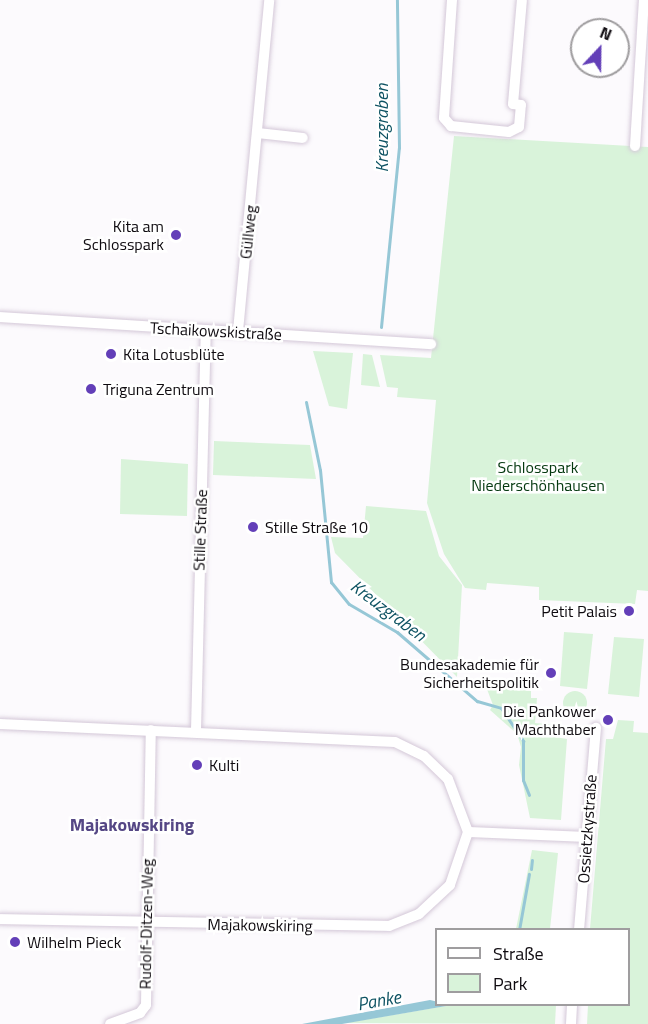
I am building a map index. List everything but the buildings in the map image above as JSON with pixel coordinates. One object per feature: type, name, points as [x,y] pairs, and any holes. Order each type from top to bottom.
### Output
[{"type":"street","name":"Güllweg","points":[[238,331],[269,0]]},
{"type":"street","points":[[452,0],[444,118],[451,126],[516,131],[521,105],[513,104],[522,0]]},
{"type":"street","points":[[635,147],[644,0]]},
{"type":"street","points":[[258,133],[303,138]]},
{"type":"street","name":"Tschaikowskistraße","points":[[0,317],[431,344]]},
{"type":"street","name":"Stille Straße","points":[[196,731],[206,330]]},
{"type":"street","points":[[0,724],[196,731],[401,745],[448,779],[468,832],[588,837]]},
{"type":"street","name":"Ossietzkystraße","points":[[579,928],[596,728]]},
{"type":"street","name":"Rudolf-Ditzen-Weg","points":[[110,1024],[140,1013],[146,1005],[151,730]]},
{"type":"street","name":"Majakowskiring","points":[[0,919],[365,928],[401,923],[450,885],[468,832]]},
{"type":"street","points":[[571,1024],[572,1006]]},
{"type":"green space","name":"Schlosspark Niederschönhausen","points":[[454,136],[648,147],[648,591],[637,590],[635,604],[539,600],[539,587],[487,583],[486,590],[465,588],[444,554],[427,503],[436,400],[397,397],[398,388],[387,387],[380,355],[431,358]]},
{"type":"green space","points":[[313,351],[353,353],[347,409],[329,406]]},
{"type":"green space","points":[[363,354],[372,355],[380,387],[361,385]]},
{"type":"green space","points":[[214,441],[310,445],[316,479],[213,475]]},
{"type":"green space","points":[[121,459],[188,464],[187,516],[120,514]]},
{"type":"green space","points":[[366,506],[426,511],[439,556],[462,585],[457,677],[335,553],[331,537],[363,538]]},
{"type":"green space","points":[[564,632],[593,634],[587,689],[560,686]]},
{"type":"green space","points":[[614,637],[644,639],[639,697],[608,694]]},
{"type":"green space","points":[[485,684],[531,691],[531,698],[537,698],[535,723],[556,725],[555,737],[567,739],[561,820],[530,818],[519,765],[521,747],[517,734],[490,710],[493,705]]},
{"type":"green space","points":[[575,691],[580,692],[586,698],[586,708],[580,714],[575,715],[570,714],[564,708],[563,703],[564,698],[570,692]]},
{"type":"green space","points":[[618,720],[634,721],[633,732],[648,733],[648,1024],[587,1024],[588,1006],[630,1006],[630,928],[590,928],[606,739],[613,739]]},
{"type":"green space","points":[[532,850],[558,853],[550,928],[516,928]]},
{"type":"green space","points":[[446,1006],[556,1006],[555,1024],[345,1023]]},
{"type":"water","points":[[430,1000],[435,1001],[435,1006],[446,1006],[342,1024],[302,1024]]},
{"type":"waterway","name":"Kreuzgraben","points":[[381,327],[399,148],[397,0]]},
{"type":"waterway","name":"Kreuzgraben","points":[[306,402],[320,470],[331,582],[349,604],[397,632],[477,701],[501,708],[523,741],[523,780],[529,795]]},
{"type":"waterway","name":"Kreuzgraben","points":[[531,869],[532,860]]},
{"type":"waterway","name":"Kreuzgraben","points":[[519,928],[529,874]]},
{"type":"place","name":"Kita am Schlosspark","points":[[176,235]]},
{"type":"place","name":"Kita Lotusblüte","points":[[111,354]]},
{"type":"place","name":"Triguna Zentrum","points":[[91,389]]},
{"type":"place","name":"Stille Straße 10","points":[[253,527]]},
{"type":"place","name":"Petit Palais","points":[[629,611]]},
{"type":"place","name":"Bundesakademie für Sicherheitspolitik","points":[[551,673]]},
{"type":"place","name":"Die Pankower Machthaber","points":[[608,720]]},
{"type":"place","name":"Kulti","points":[[197,765]]},
{"type":"place","name":"Wilhelm Pieck","points":[[15,942]]},
{"type":"district","name":"Majakowskiring","points":[[132,825]]},
{"type":"water label","name":"Panke","points":[[379,1001]]}]
